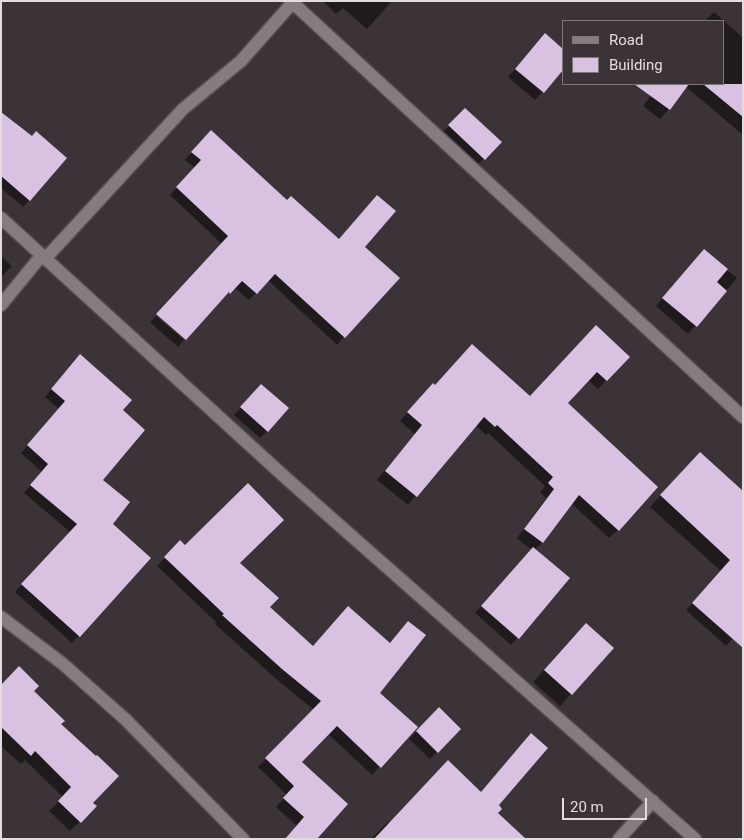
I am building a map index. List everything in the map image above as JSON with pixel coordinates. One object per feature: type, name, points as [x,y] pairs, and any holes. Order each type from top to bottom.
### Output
[{"type":"street","points":[[1,306],[43,257],[183,109],[241,61],[293,2],[743,417]]},
{"type":"street","points":[[1,218],[295,485],[695,839]]},
{"type":"street","points":[[1,617],[62,664],[125,719],[243,839]]},
{"type":"street","points":[[619,839],[653,802]]},
{"type":"building","points":[[545,33],[562,48],[562,71],[544,93],[515,69]]},
{"type":"building","points":[[743,84],[743,117],[704,85]]},
{"type":"building","points":[[635,85],[688,85],[670,110]]},
{"type":"building","points":[[465,108],[502,142],[485,160],[448,125]]},
{"type":"building","points":[[1,112],[32,136],[36,131],[67,158],[30,201],[1,176]]},
{"type":"building","points":[[211,130],[287,200],[291,196],[339,239],[377,195],[396,211],[365,247],[400,278],[345,338],[275,274],[257,294],[242,281],[230,294],[229,292],[186,340],[156,314],[228,236],[176,187],[201,160],[191,152]]},
{"type":"building","points":[[704,249],[728,269],[717,282],[727,291],[697,327],[662,298]]},
{"type":"building","points":[[596,325],[630,357],[607,381],[597,372],[568,403],[658,487],[619,531],[579,495],[543,543],[524,529],[554,489],[548,483],[553,477],[497,425],[495,427],[484,417],[417,497],[385,471],[422,425],[407,412],[433,383],[435,385],[472,344],[530,396]]},
{"type":"building","points":[[80,354],[132,400],[123,410],[145,430],[103,480],[130,502],[113,524],[151,558],[80,637],[21,584],[77,524],[30,485],[48,464],[27,445],[65,401],[51,389]]},
{"type":"building","points":[[261,384],[289,408],[268,432],[240,407]]},
{"type":"building","points":[[700,452],[743,491],[743,648],[692,603],[730,560],[660,495]]},
{"type":"building","points":[[248,483],[284,520],[240,563],[279,598],[270,607],[313,646],[348,606],[390,643],[408,621],[426,635],[380,693],[418,727],[381,768],[337,726],[302,762],[348,804],[317,839],[285,839],[304,817],[283,798],[294,786],[265,758],[321,701],[222,615],[224,614],[164,557],[180,540],[185,545]]},
{"type":"building","points":[[533,547],[570,578],[519,639],[481,606]]},
{"type":"building","points":[[586,623],[614,648],[572,695],[544,670]]},
{"type":"building","points":[[19,666],[39,686],[34,691],[65,721],[61,724],[119,776],[93,803],[97,806],[81,823],[58,801],[71,787],[35,751],[31,756],[1,727],[1,685]]},
{"type":"building","points":[[439,707],[461,729],[438,753],[416,731]]},
{"type":"building","points":[[531,733],[548,748],[499,805],[502,809],[498,813],[526,839],[374,839],[448,760],[481,792]]}]
